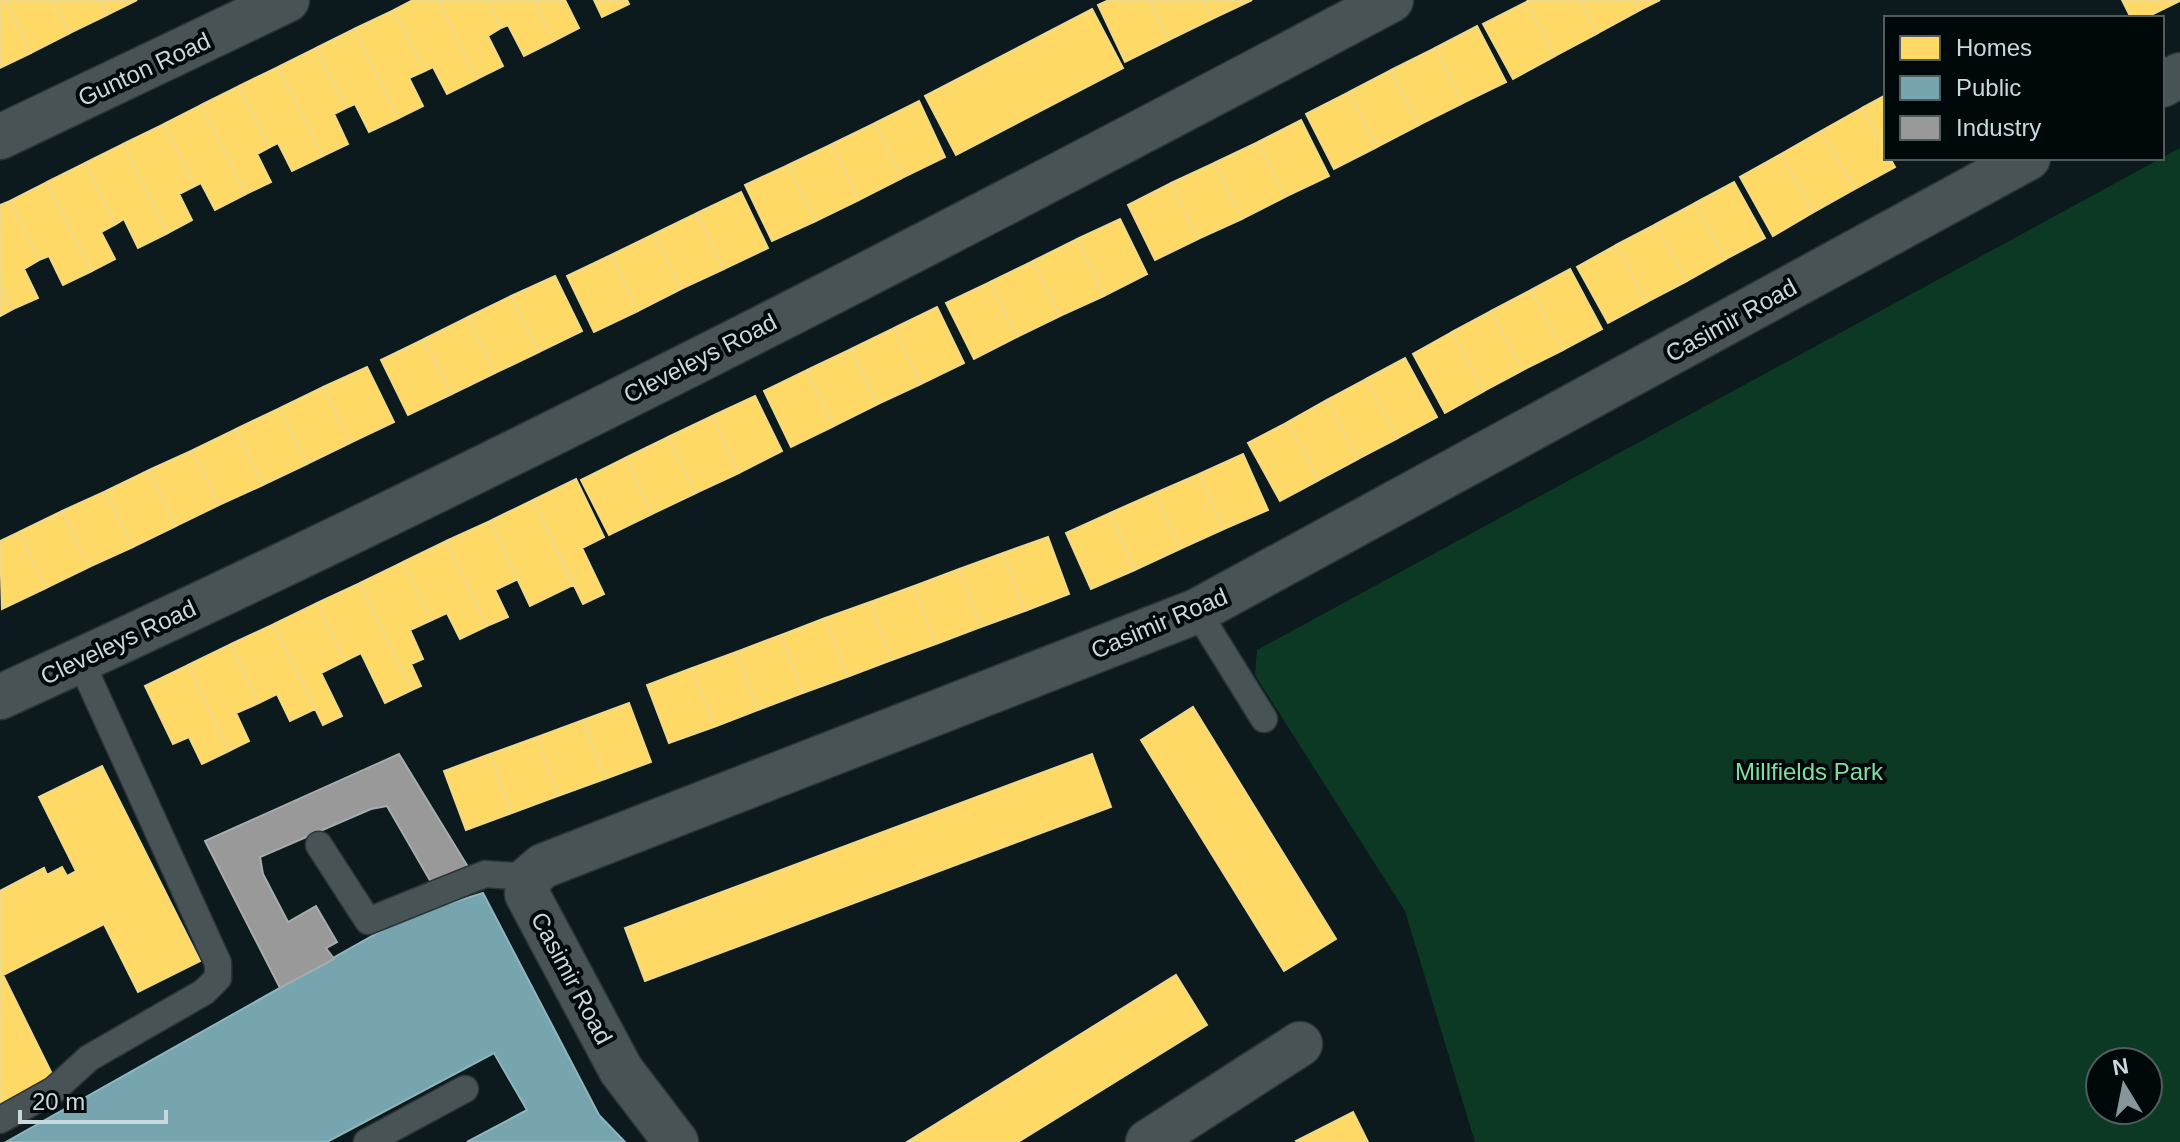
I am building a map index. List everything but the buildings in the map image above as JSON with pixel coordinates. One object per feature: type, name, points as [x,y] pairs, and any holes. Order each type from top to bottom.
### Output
[{"type":"street","name":"Gunton Road","points":[[0,137],[287,0]]},
{"type":"street","name":"Cleveleys Road","points":[[0,697],[455,483],[1125,141],[1391,0]]},
{"type":"street","name":"Casimir Road","points":[[676,1142],[621,1070],[527,894],[530,877],[543,866],[1197,611],[2024,160]]},
{"type":"street","points":[[1148,1142],[1300,1044]]},
{"type":"lane","points":[[1197,611],[1264,719]]},
{"type":"lane","points":[[0,1120],[54,1090],[89,1058],[204,992],[218,978],[218,963],[80,660]]},
{"type":"lane","points":[[319,845],[368,921],[485,874],[530,877]]},
{"type":"lane","points":[[367,1142],[465,1089]]},
{"type":"green space","name":"Millfields Park","points":[[2180,148],[2180,1142],[1475,1142],[1405,911],[1255,675],[1257,650],[2158,160],[2164,160],[2164,157]]}]
